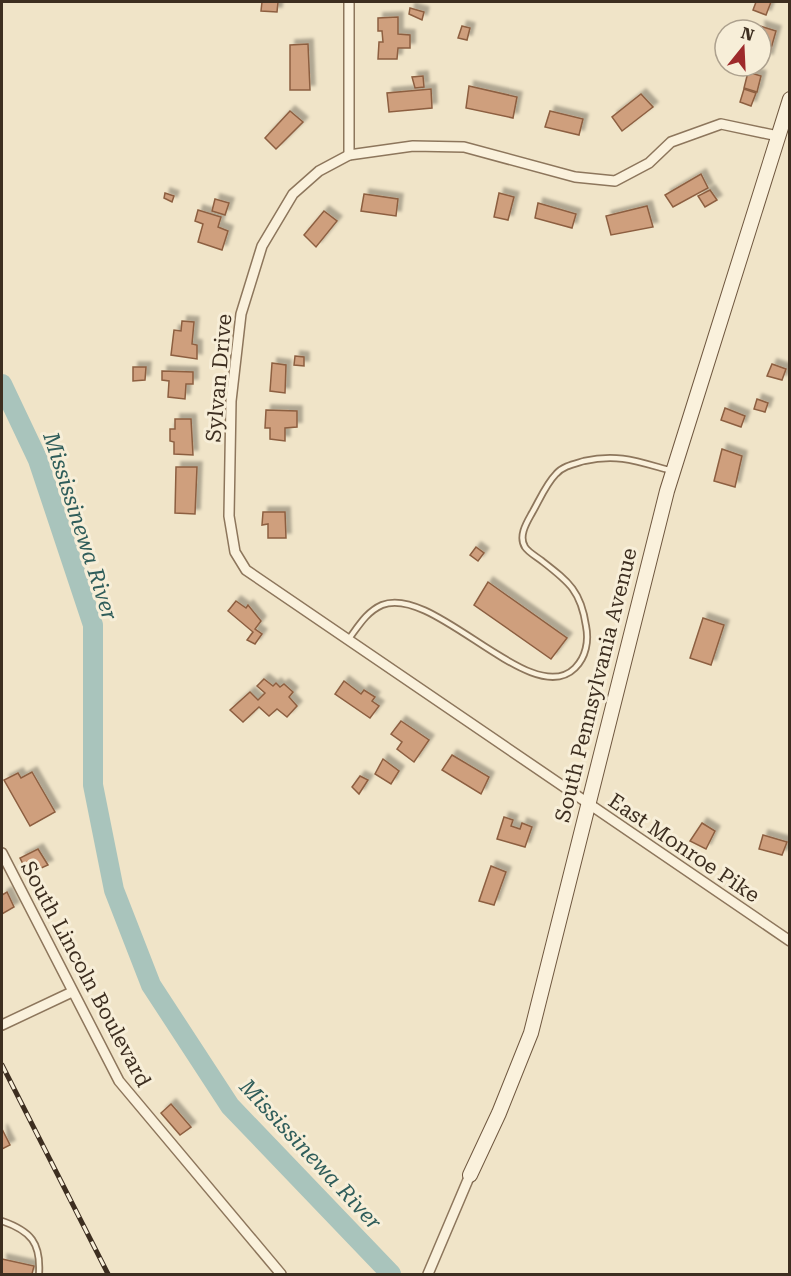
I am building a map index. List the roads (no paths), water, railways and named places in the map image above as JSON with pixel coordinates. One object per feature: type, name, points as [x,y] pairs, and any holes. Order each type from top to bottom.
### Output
[{"type":"street","points":[[349,2],[349,155]]},
{"type":"street","name":"South Pennsylvania Avenue","points":[[428,1275],[470,1175],[500,1113],[531,1033],[640,593],[673,472],[789,99]]},
{"type":"street","name":"Sylvan Drive","points":[[588,805],[246,570],[235,552],[229,516],[231,401],[241,314],[262,246],[293,194],[319,171],[349,155],[413,146],[464,147],[575,177],[615,181],[649,163],[672,142],[722,124],[778,136]]},
{"type":"street","name":"East Monroe Pike","points":[[588,805],[789,941]]},
{"type":"street","name":"South Lincoln Boulevard","points":[[2,853],[119,1081],[281,1275]]},
{"type":"street","points":[[2,1025],[72,992]]},
{"type":"lane","points":[[348,640],[369,612],[385,604],[403,604],[434,615],[510,663],[536,674],[557,676],[574,669],[584,654],[588,636],[584,610],[578,594],[568,582],[525,547],[523,538],[525,525],[556,474],[570,465],[608,456],[626,458],[673,472]]},
{"type":"lane","points":[[2,1221],[15,1226],[32,1238],[39,1254],[39,1275]]},
{"type":"waterway","name":"Mississinewa River","points":[[2,384],[38,460],[93,625],[93,785],[114,890],[151,985],[230,1106],[391,1274]]},
{"type":"railway","points":[[2,1065],[108,1274]]}]
